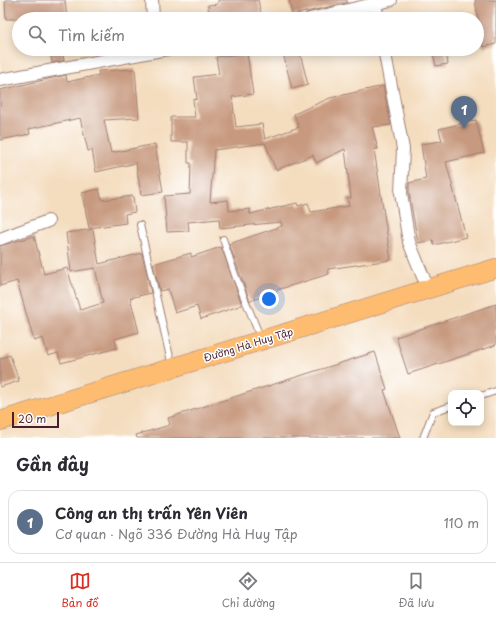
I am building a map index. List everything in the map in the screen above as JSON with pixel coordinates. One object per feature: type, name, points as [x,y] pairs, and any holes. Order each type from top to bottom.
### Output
[{"type":"main road","name":"Đường Hà Huy Tập","points":[[0,421],[496,268]]},
{"type":"street","points":[[152,0],[153,12]]},
{"type":"street","points":[[340,12],[391,0]]},
{"type":"street","points":[[375,4],[377,12]]},
{"type":"street","points":[[0,80],[124,56]]},
{"type":"street","points":[[385,56],[402,149],[401,193],[409,242],[428,289]]},
{"type":"street","points":[[0,239],[48,221]]},
{"type":"lane","points":[[140,225],[173,368]]},
{"type":"lane","points":[[223,239],[235,275],[262,340]]},
{"type":"lane","points":[[484,395],[496,391]]},
{"type":"lane","points":[[423,438],[433,412],[448,407]]},
{"type":"building","points":[[5,0],[65,0],[66,12],[12,12],[12,19],[6,19]]},
{"type":"building","points":[[218,0],[258,0],[261,12],[208,12],[208,5],[218,4]]},
{"type":"building","points":[[289,0],[347,0],[347,3],[306,12],[291,12]]},
{"type":"building","points":[[475,0],[496,0],[496,44],[484,47],[484,12],[477,12]]},
{"type":"building","points":[[51,56],[63,56],[64,61],[52,63]]},
{"type":"building","points":[[247,56],[253,94],[232,97],[236,127],[262,124],[265,139],[299,127],[294,114],[330,98],[383,86],[391,125],[372,127],[378,149],[374,149],[391,260],[328,269],[329,274],[277,290],[277,292],[250,301],[229,244],[282,226],[281,222],[220,228],[219,219],[188,222],[189,231],[167,232],[164,196],[190,194],[191,163],[188,163],[188,142],[171,142],[171,117],[195,117],[193,100],[197,99],[194,77],[219,74],[216,57]],"holes":[[[265,143],[276,170],[313,155],[316,163],[345,149],[351,198],[347,198],[349,206],[311,212],[308,203],[298,206],[297,203],[250,214],[250,209],[229,211],[228,200],[210,202],[214,150]]]},
{"type":"building","points":[[284,56],[301,56],[308,85],[292,89]]},
{"type":"building","points":[[434,56],[446,56],[448,64],[436,66]]},
{"type":"building","points":[[135,69],[139,118],[104,120],[111,153],[155,144],[163,192],[141,195],[136,163],[96,172],[92,150],[88,151],[80,118],[29,129],[30,134],[0,140],[0,90],[66,75],[67,82],[99,75],[98,71]]},
{"type":"building","points":[[476,120],[484,153],[446,162],[466,237],[434,245],[433,240],[418,243],[409,193],[409,183],[426,179],[421,144],[442,141],[439,129]]},
{"type":"building","points":[[99,189],[102,200],[133,196],[135,212],[125,214],[126,223],[89,228],[82,193]]},
{"type":"building","points":[[93,229],[99,264],[142,253],[151,293],[130,298],[139,332],[115,339],[117,348],[61,363],[58,353],[48,356],[43,338],[34,341],[17,281],[0,286],[0,246],[34,236],[44,274],[67,268],[80,310],[103,303],[95,268],[71,272],[66,233]]},
{"type":"building","points":[[221,247],[242,305],[201,319],[197,306],[175,313],[168,289],[160,291],[153,264],[191,253],[191,257]]},
{"type":"building","points":[[496,304],[496,345],[408,374],[396,337]]},
{"type":"building","points":[[375,352],[387,389],[384,390],[400,438],[137,438],[136,435],[170,425],[168,418]]},
{"type":"building","points":[[10,355],[19,381],[0,387],[0,359]]},
{"type":"place","name":"Công an thị trấn Yên Viên","points":[[464,129]]}]
